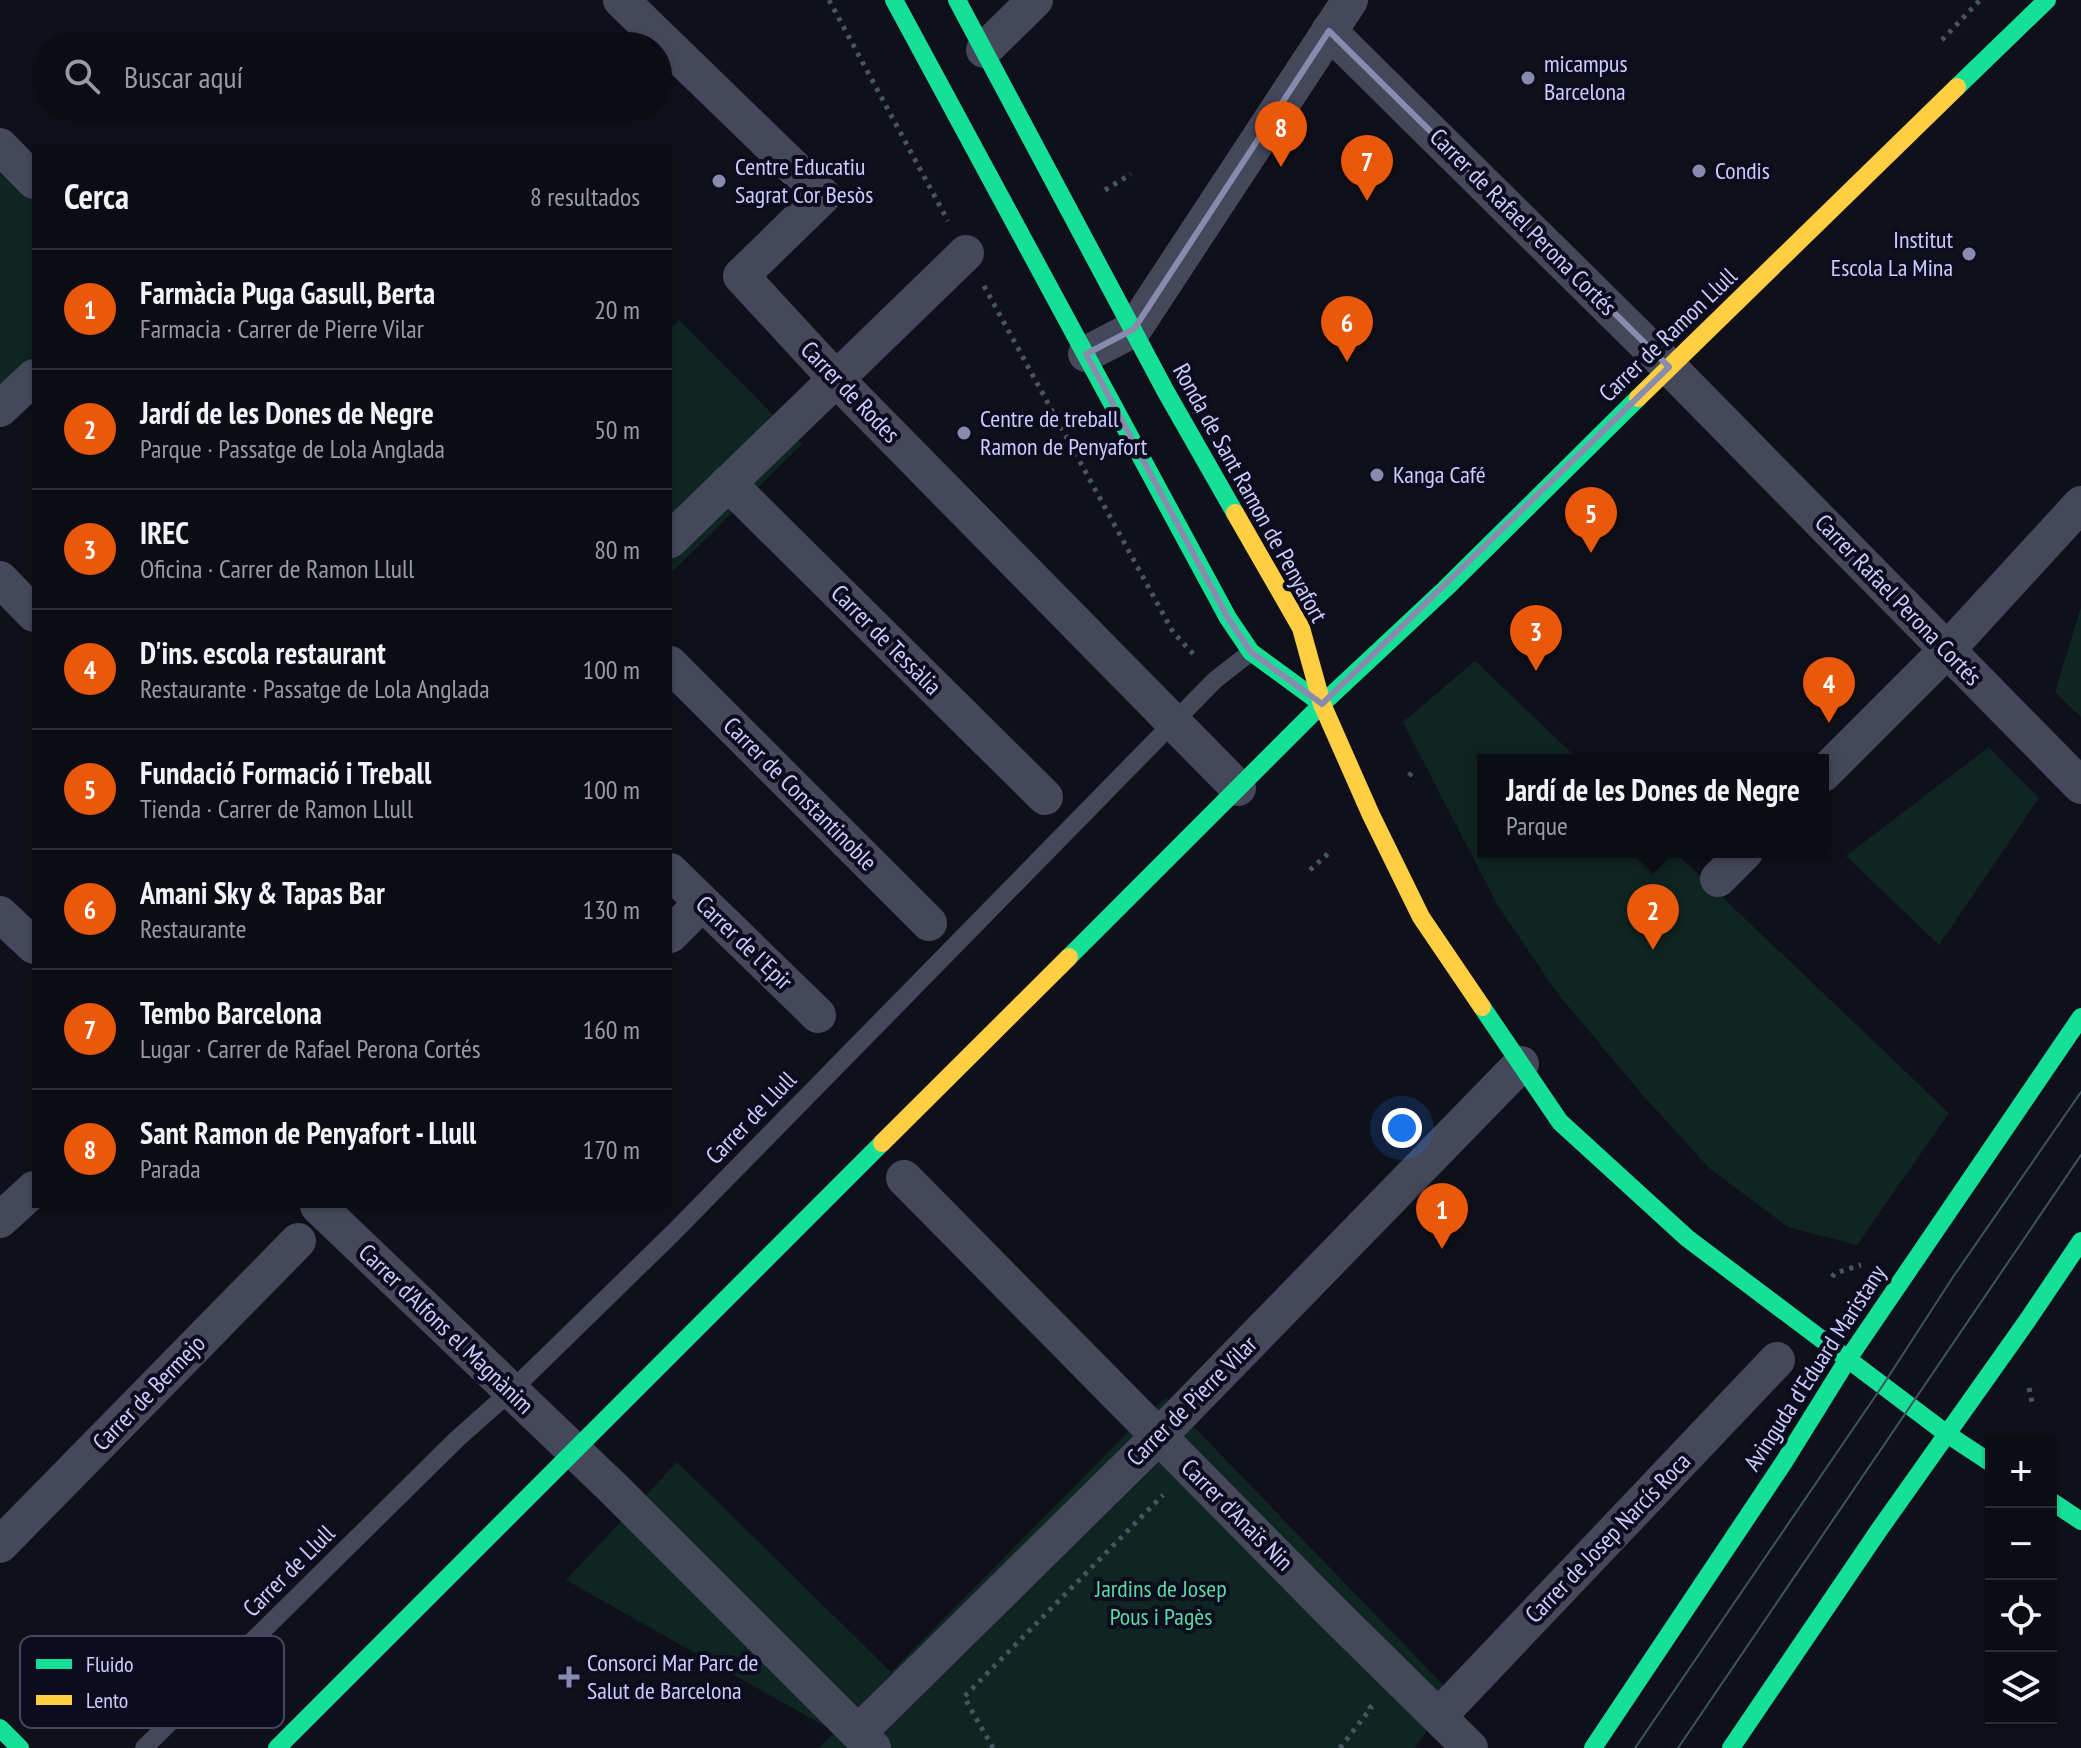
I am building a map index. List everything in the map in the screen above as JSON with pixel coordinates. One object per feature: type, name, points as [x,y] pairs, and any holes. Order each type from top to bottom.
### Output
[{"type":"main road","points":[[277,1748],[1322,704],[1251,652],[1228,618],[894,0]]},
{"type":"main road","name":"Ronda de Sant Ramon de Penyafort","points":[[957,0],[1166,392],[1301,628],[1322,704],[1421,917],[1560,1122],[1687,1238],[1947,1434]]},
{"type":"main road","name":"Carrer de Ramon Llull","points":[[1322,704],[1445,589],[2047,0]]},
{"type":"main road","name":"Avinguda d'Eduard Maristany","points":[[1593,1748],[1784,1462],[1848,1359],[2081,1017]]},
{"type":"main road","points":[[1731,1748],[2081,1241]]},
{"type":"main road","points":[[1947,1434],[1985,1459]]},
{"type":"main road","points":[[2057,1505],[2081,1521]]},
{"type":"main road","points":[[0,1728],[20,1748]]},
{"type":"street","name":"Carrer de Rodes","points":[[621,0],[654,32]]},
{"type":"street","points":[[984,50],[1035,0]]},
{"type":"street","points":[[1086,354],[1134,329],[1350,0]]},
{"type":"street","name":"Carrer de Rafael Perona Cortés","points":[[1329,31],[1716,414]]},
{"type":"street","name":"Carrer de Rodes","points":[[672,49],[823,196],[741,276],[836,379],[1238,788]]},
{"type":"street","points":[[0,146],[32,179]]},
{"type":"street","points":[[672,538],[966,253]]},
{"type":"street","points":[[0,409],[32,379]]},
{"type":"street","name":"Carrer Rafael Perona Cortés","points":[[1716,414],[2081,786]]},
{"type":"street","name":"Carrer de Tessàlia","points":[[728,483],[1045,797]]},
{"type":"street","points":[[1829,768],[1947,650],[2081,504]]},
{"type":"street","points":[[0,579],[32,612]]},
{"type":"street","name":"Carrer de Constantinoble","points":[[672,666],[929,923]]},
{"type":"street","points":[[1718,879],[1739,858]]},
{"type":"street","name":"Carrer de l'Epir","points":[[672,873],[818,1015]]},
{"type":"street","points":[[672,933],[702,903]]},
{"type":"street","points":[[0,914],[32,944]]},
{"type":"street","name":"Carrer de Pierre Vilar","points":[[865,1740],[1521,1064]]},
{"type":"street","name":"Carrer d'Anaïs Nin","points":[[904,1178],[1470,1748]]},
{"type":"street","points":[[0,1220],[32,1191]]},
{"type":"street","name":"Carrer d'Alfons el Magnànim","points":[[320,1208],[574,1451],[865,1740]]},
{"type":"street","name":"Carrer de Bermejo","points":[[0,1545],[298,1241]]},
{"type":"street","name":"Carrer de Josep Narcís Roca","points":[[1439,1716],[1777,1360]]},
{"type":"lane","name":"Carrer de Llull","points":[[257,1636],[457,1439],[511,1391],[673,1233],[1215,680],[1251,652]]},
{"type":"lane","name":"Carrer de Llull","points":[[144,1748],[164,1728]]},
{"type":"path","points":[[829,0],[1173,632],[1183,643]]},
{"type":"path","points":[[1098,194],[1131,174]]},
{"type":"path","points":[[1409,776],[1414,770]]},
{"type":"path","points":[[1310,870],[1332,850]]},
{"type":"path","points":[[993,1748],[964,1697],[1172,1486]]},
{"type":"path","points":[[1340,1748],[1371,1708],[1360,1697]]},
{"type":"highlighted area","points":[[1329,31],[1669,367],[1322,704],[1251,652],[1228,618],[1086,354],[1134,329]]},
{"type":"green space","points":[[0,153],[32,170],[32,357],[0,389]]},
{"type":"green space","points":[[679,320],[802,444],[672,572],[672,327]]},
{"type":"green space","points":[[2081,607],[2081,717],[2055,692]]},
{"type":"green space","points":[[1475,661],[1573,754],[1477,754],[1477,858],[1681,858],[1949,1113],[1857,1245],[1788,1227],[1709,1168],[1641,1093],[1558,994],[1498,906],[1403,722]]},
{"type":"green space","points":[[1989,747],[2039,798],[1939,945],[1846,856]]},
{"type":"green space","name":"Jardins de Josep Pous i Pagès","points":[[1166,1398],[1452,1694],[1415,1748],[819,1748],[835,1732],[566,1580],[677,1462],[891,1672],[1141,1419]]},
{"type":"tram line","points":[[1635,1748],[2081,1092]]},
{"type":"tram line","points":[[1678,1748],[2081,1155]]},
{"type":"traffic: fast","points":[[894,0],[1228,618],[1251,652],[1322,704]]},
{"type":"traffic: fast","points":[[957,0],[1166,392],[1235,513]]},
{"type":"traffic: fast","points":[[1957,87],[2047,0]]},
{"type":"traffic: fast","points":[[1069,957],[1322,704],[1445,589],[1638,398]]},
{"type":"traffic: fast","points":[[1482,1007],[1560,1122],[1687,1238],[1947,1434],[1985,1459]]},
{"type":"traffic: fast","points":[[1593,1748],[1784,1462],[1848,1359],[2081,1017]]},
{"type":"traffic: fast","points":[[277,1748],[882,1143]]},
{"type":"traffic: fast","points":[[1731,1748],[2081,1241]]},
{"type":"traffic: fast","points":[[2057,1505],[2081,1521]]},
{"type":"traffic: fast","points":[[0,1728],[20,1748]]},
{"type":"traffic: slow","points":[[1638,398],[1957,87]]},
{"type":"traffic: slow","points":[[1235,513],[1301,628],[1322,704],[1421,917],[1482,1007]]},
{"type":"traffic: slow","points":[[882,1143],[1069,957]]},
{"type":"place","name":"micampus Barcelona","points":[[1528,78]]},
{"type":"place","name":"Sant Ramon de Penyafort - Llull","points":[[1281,167]]},
{"type":"place","name":"Condis","points":[[1699,171]]},
{"type":"place","name":"Centre Educatiu Sagrat Cor Besòs","points":[[719,181]]},
{"type":"place","name":"Tembo Barcelona","points":[[1367,201]]},
{"type":"place","name":"Institut Escola La Mina","points":[[1969,254]]},
{"type":"place","name":"Amani Sky & Tapas Bar","points":[[1347,362]]},
{"type":"place","name":"Centre de treball Ramon de Penyafort","points":[[964,433]]},
{"type":"place","name":"Kanga Café","points":[[1377,475]]},
{"type":"place","name":"Fundació Formació i Treball","points":[[1591,553]]},
{"type":"place","name":"IREC","points":[[1536,671]]},
{"type":"place","name":"D'ins. escola restaurant","points":[[1829,723]]},
{"type":"place","name":"Jardí de les Dones de Negre","points":[[1653,950]]},
{"type":"place","name":"Farmàcia Puga Gasull, Berta","points":[[1442,1249]]},
{"type":"place","name":"Consorci Mar Parc de Salut de Barcelona","points":[[569,1677]]}]
